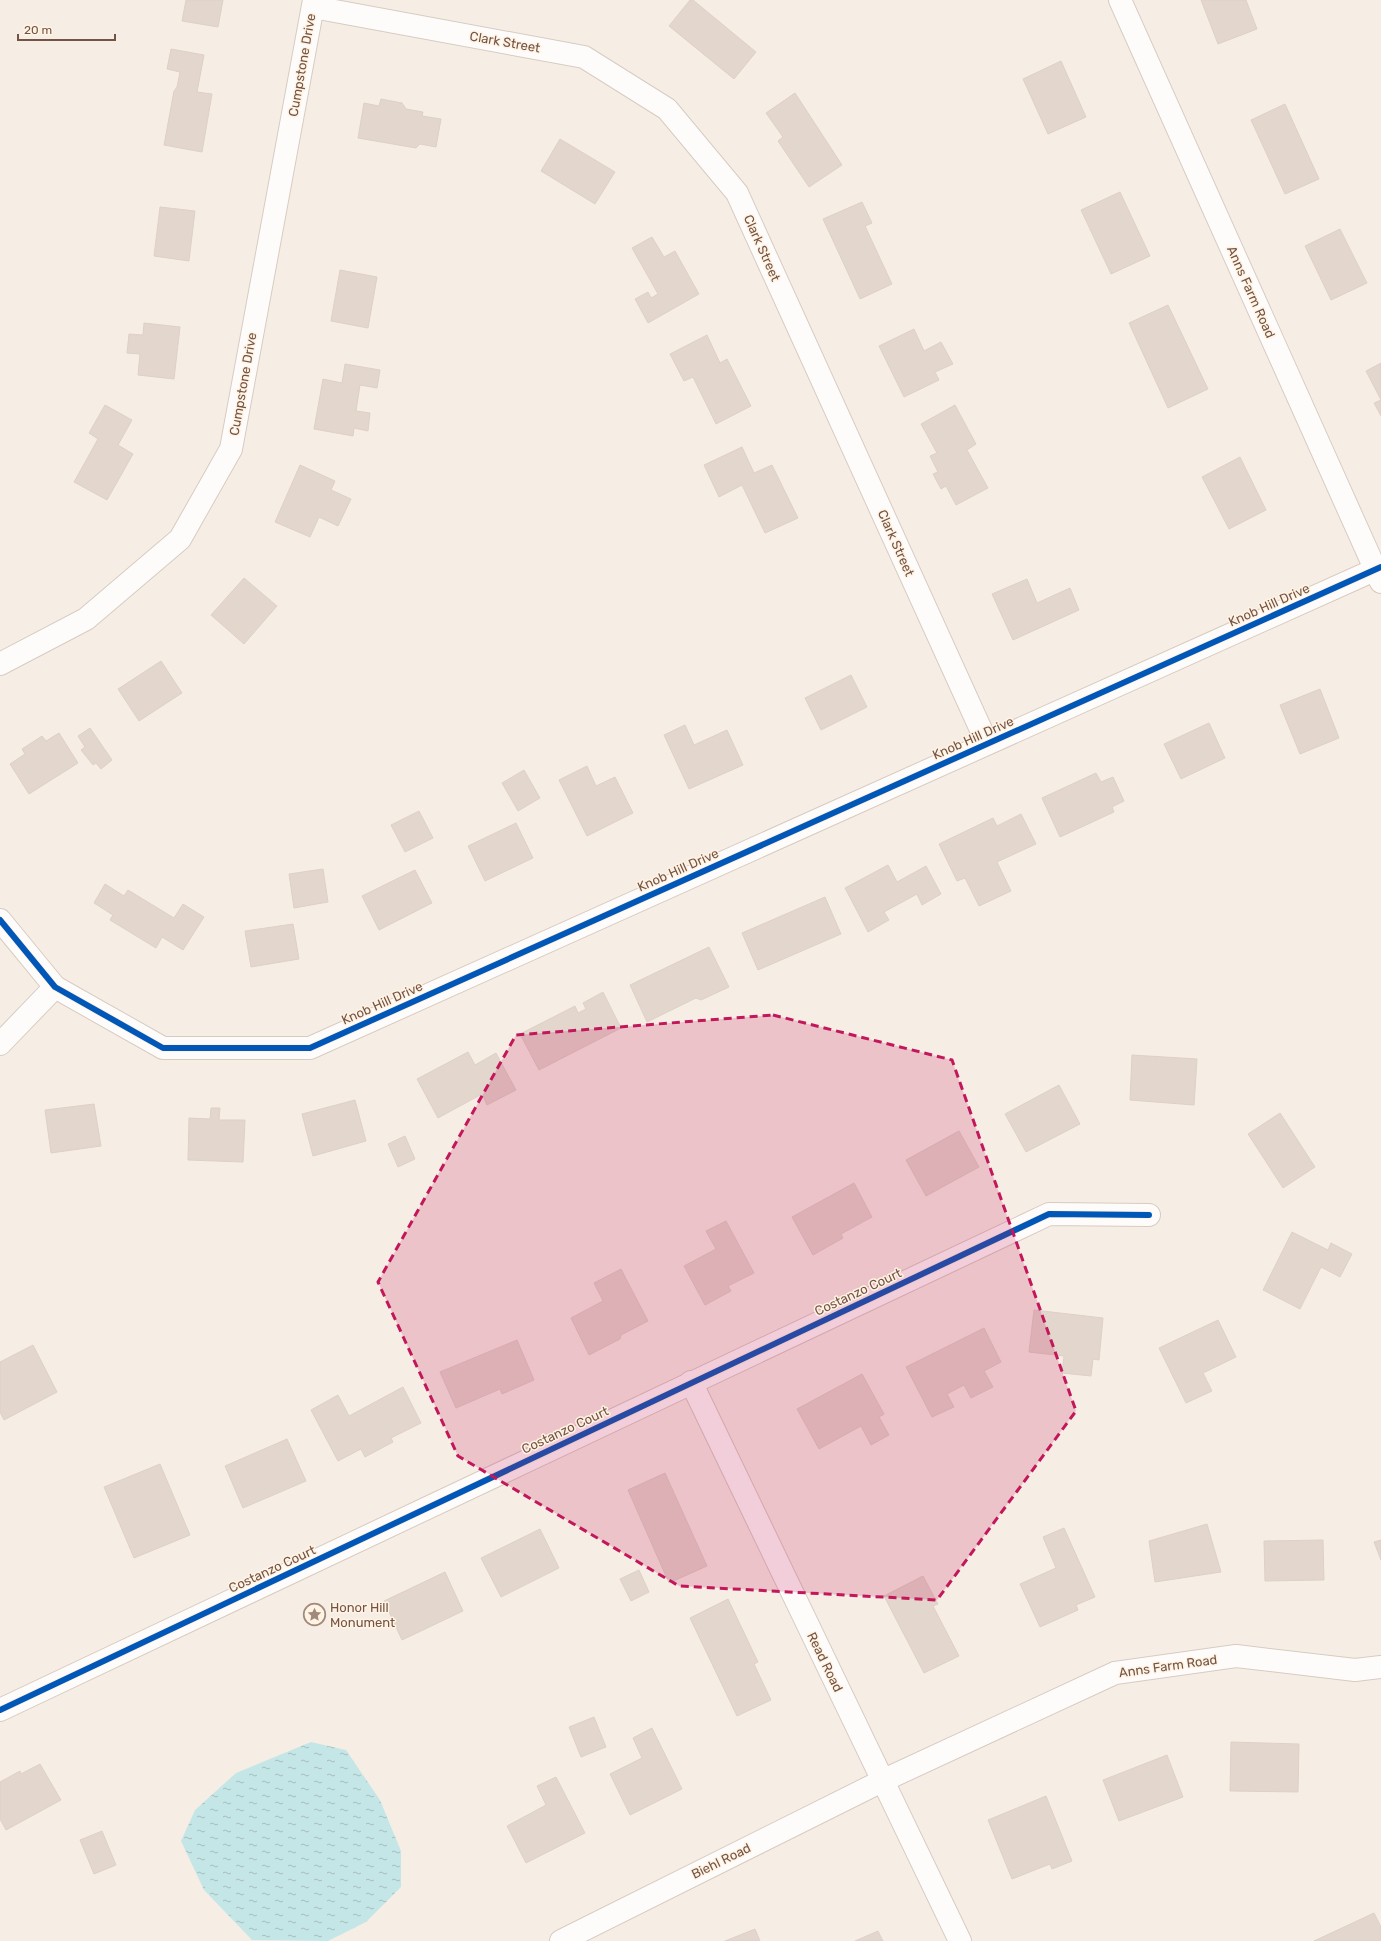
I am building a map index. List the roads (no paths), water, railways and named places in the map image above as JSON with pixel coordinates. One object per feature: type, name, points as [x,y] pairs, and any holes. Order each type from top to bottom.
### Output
[{"type":"street","name":"Anns Farm Road","points":[[1120,0],[1379,573]]},
{"type":"street","name":"Cumpstone Drive","points":[[0,664],[86,619],[180,539],[231,449],[313,3]]},
{"type":"street","name":"Clark Street","points":[[313,3],[584,57],[667,109],[737,193],[987,743]]},
{"type":"street","name":"Knob Hill Drive","points":[[0,920],[55,987],[163,1048],[310,1048],[987,743],[1379,573]]},
{"type":"street","points":[[0,1044],[55,987]]},
{"type":"street","name":"Costanzo Court","points":[[0,1710],[1049,1214],[1149,1215]]},
{"type":"street","name":"Read Road","points":[[691,1382],[960,1941]]},
{"type":"street","name":"Anns Farm Road","points":[[882,1781],[1115,1673],[1236,1656],[1355,1670],[1381,1667]]},
{"type":"street","name":"Biehl Road","points":[[561,1941],[882,1781]]},
{"type":"water","points":[[311,1742],[346,1750],[380,1800],[401,1851],[401,1887],[366,1922],[328,1941],[252,1940],[204,1890],[181,1841],[195,1810],[236,1773]]},
{"type":"place","name":"Honor Hill Monument","points":[[314,1614]]}]
